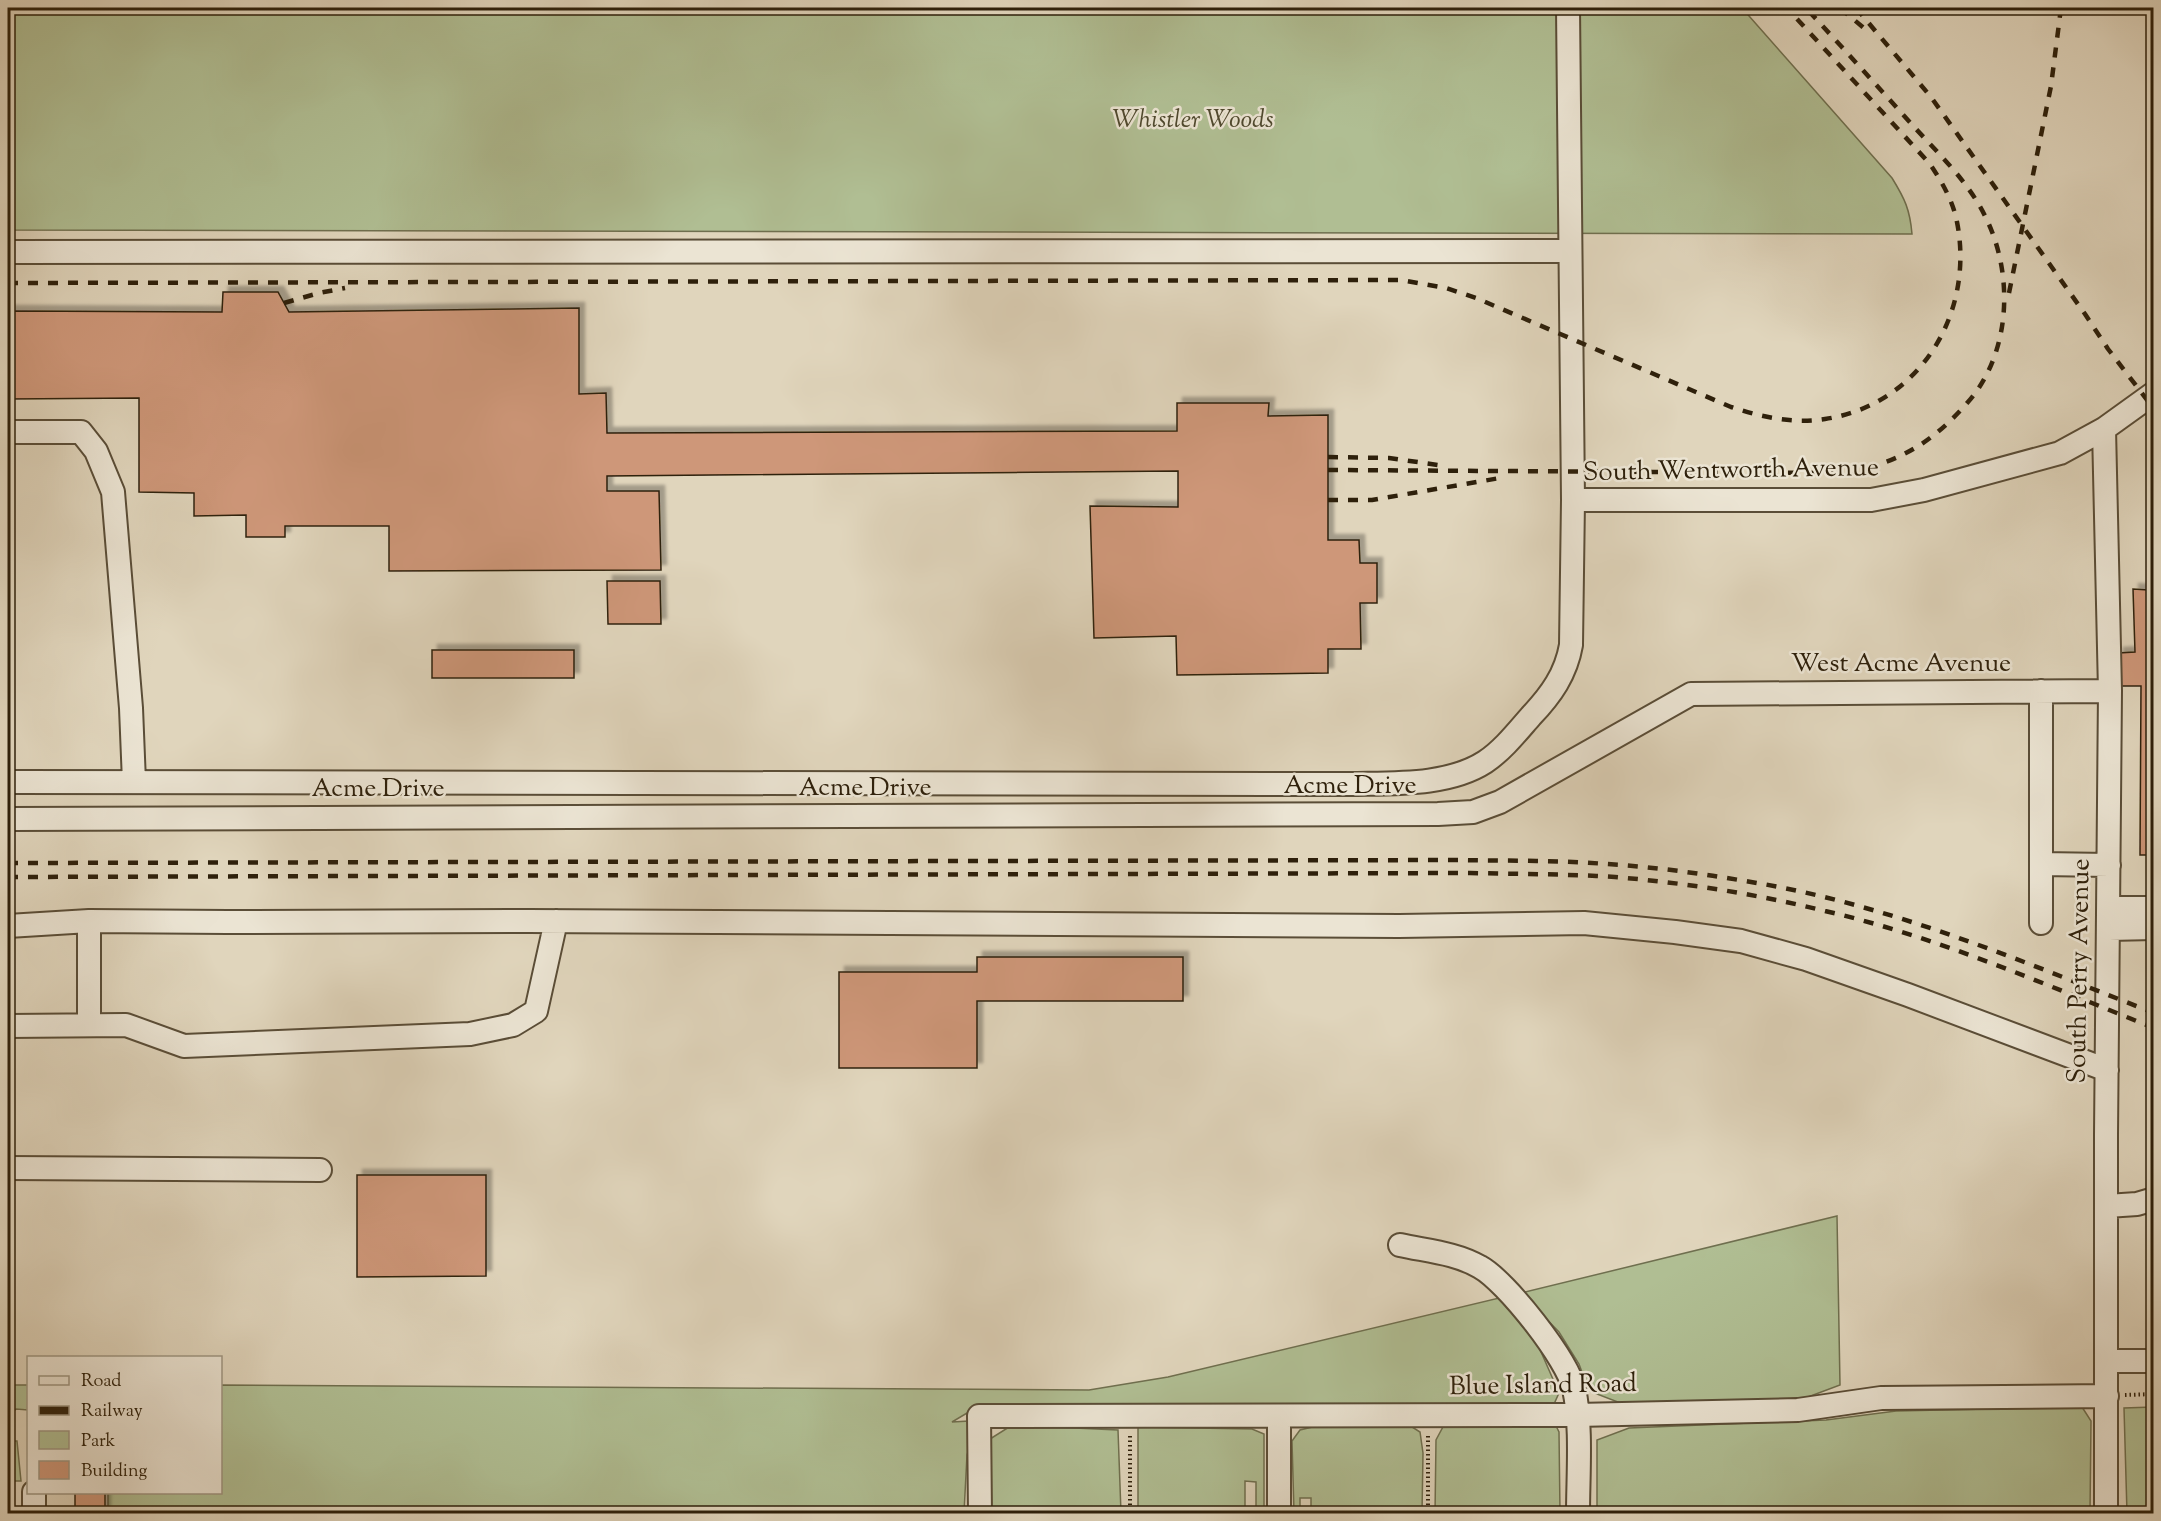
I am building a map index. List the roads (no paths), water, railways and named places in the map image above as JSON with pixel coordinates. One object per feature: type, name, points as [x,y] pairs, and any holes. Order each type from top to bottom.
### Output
[{"type":"street","points":[[1568,8],[1573,500]]},
{"type":"street","points":[[8,252],[1570,251]]},
{"type":"street","name":"South Wentworth Avenue","points":[[8,782],[1393,783],[1432,779],[1463,773],[1485,762],[1506,744],[1546,700],[1560,680],[1568,662],[1571,645],[1573,500],[1871,500],[1924,490],[2060,453],[2104,429],[2154,393]]},
{"type":"street","name":"South Perry Avenue","points":[[2104,429],[2110,691],[2106,1514]]},
{"type":"street","points":[[8,432],[81,432],[96,451],[113,492],[131,708],[134,782]]},
{"type":"street","points":[[2041,691],[2041,923]]},
{"type":"street","name":"West Acme Avenue","points":[[1691,694],[2110,691]]},
{"type":"street","name":"Acme Drive","points":[[8,819],[1437,814],[1473,812],[1500,802],[1691,694]]},
{"type":"street","points":[[2041,864],[2109,865]]},
{"type":"street","points":[[2109,918],[2154,908]]},
{"type":"street","points":[[2109,918],[2154,928]]},
{"type":"street","points":[[8,926],[88,921],[1399,926],[1584,923],[1741,941],[1806,959],[1920,999],[2107,1070]]},
{"type":"street","points":[[88,921],[89,1025]]},
{"type":"street","points":[[8,1026],[126,1025],[184,1046],[470,1034],[513,1025],[536,1011],[556,921]]},
{"type":"street","points":[[8,1168],[320,1170]]},
{"type":"street","points":[[2107,1206],[2151,1204]]},
{"type":"street","points":[[1400,1245],[1459,1257],[1482,1268],[1528,1315],[1567,1369],[1574,1388],[1577,1415],[1578,1514]]},
{"type":"street","points":[[2107,1361],[2154,1361]]},
{"type":"street","name":"Blue Island Road","points":[[980,1514],[979,1416],[1577,1415],[1798,1410],[1881,1398],[2107,1396]]},
{"type":"street","points":[[1279,1416],[1279,1514]]},
{"type":"street","points":[[34,1494],[34,1514]]},
{"type":"railway","points":[[8,283],[1401,280],[1446,288],[1476,298],[1731,407],[1777,419],[1801,421],[1825,419],[1859,410],[1888,395],[1913,375],[1933,349],[1948,321],[1957,289],[1960,256],[1957,222],[1943,185],[1930,164],[1787,8]]},
{"type":"railway","points":[[1328,470],[1836,473],[1856,470],[1893,459],[1925,442],[1954,417],[1982,382],[1993,361],[2000,337],[2004,313],[2004,288],[1995,240],[1972,194],[1954,171],[1806,8]]},
{"type":"railway","points":[[1840,8],[1865,29]]},
{"type":"railway","points":[[1856,8],[1931,97],[2108,349],[2154,409]]},
{"type":"railway","points":[[2009,293],[2051,86],[2061,8]]},
{"type":"railway","points":[[284,303],[345,288]]},
{"type":"railway","points":[[1328,457],[1389,458],[1438,465]]},
{"type":"railway","points":[[1328,500],[1372,500],[1500,478]]},
{"type":"railway","points":[[8,863],[1461,860],[1588,863],[1645,867],[1763,884],[1863,907],[1961,939],[2154,1013]]},
{"type":"railway","points":[[8,877],[1470,873],[1615,877],[1668,882],[1747,894],[1867,922],[1991,963],[2154,1028]]},
{"type":"park label","name":"Whistler Woods","points":[[1193,120]]}]
